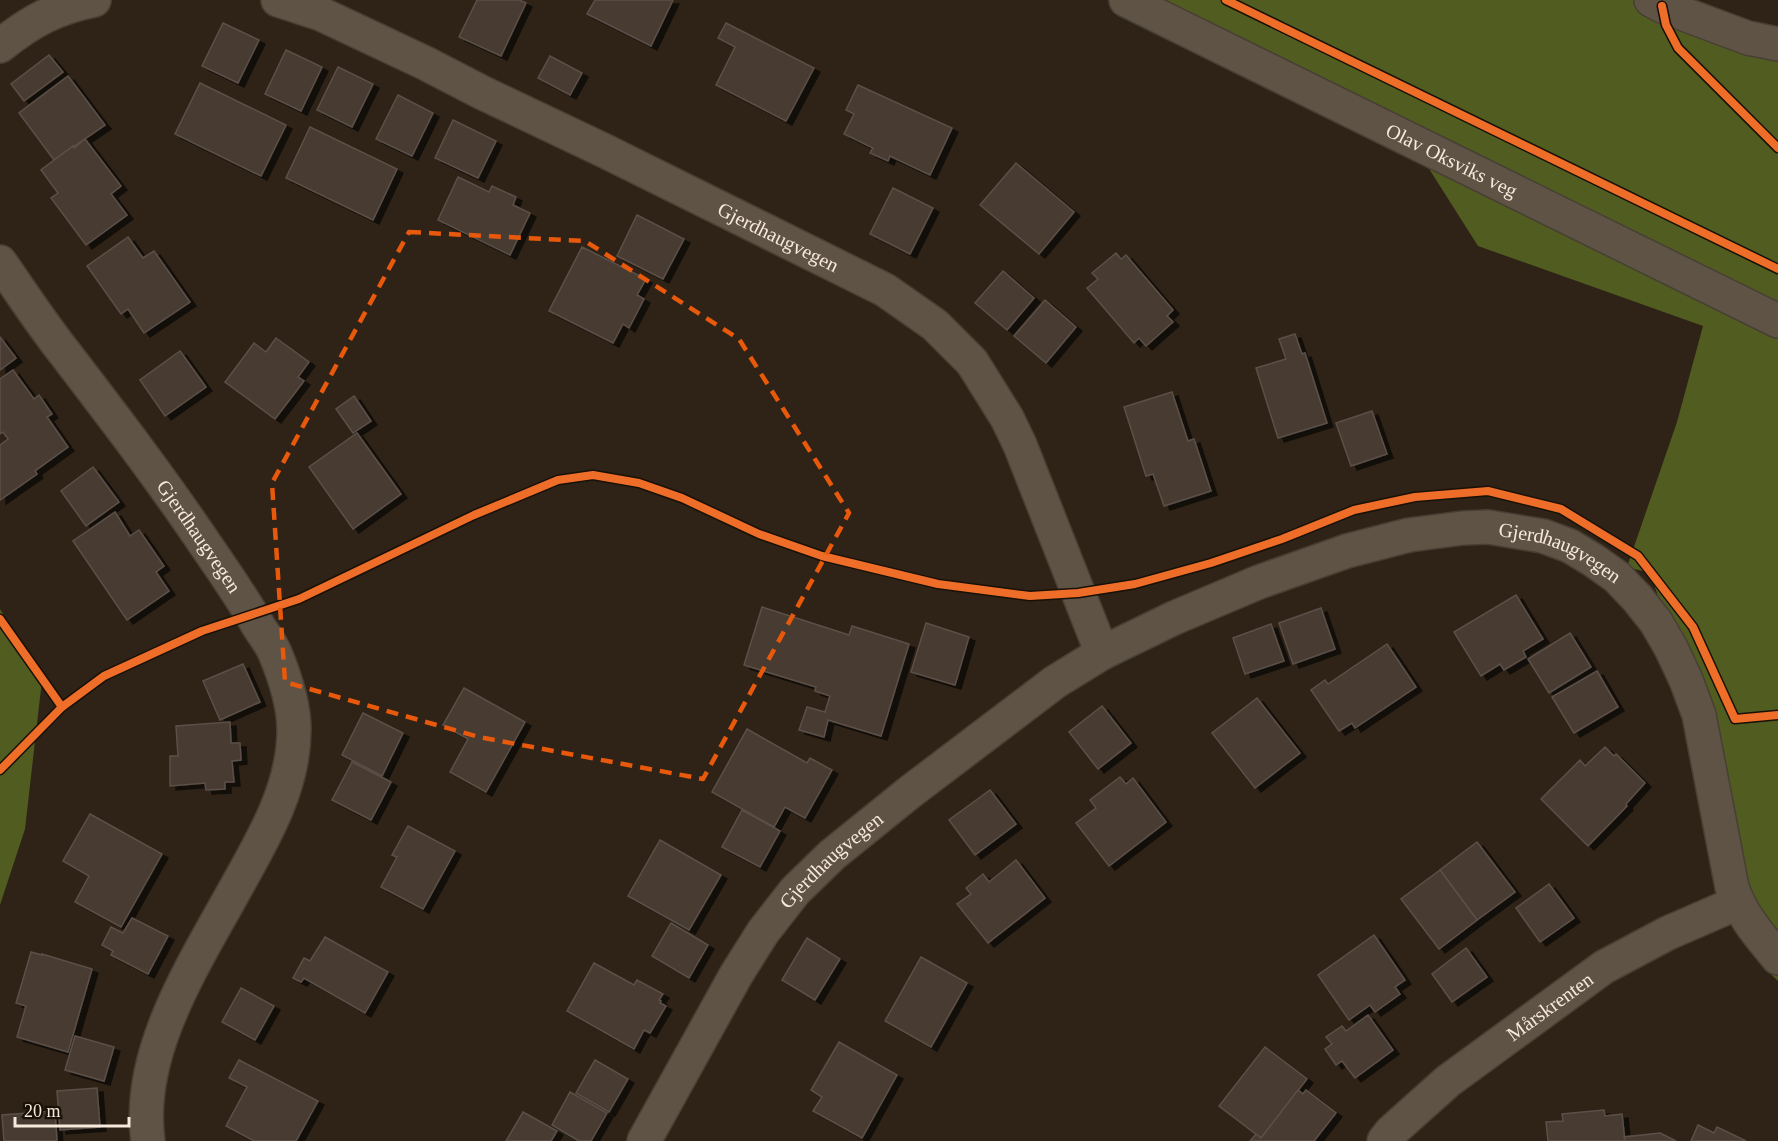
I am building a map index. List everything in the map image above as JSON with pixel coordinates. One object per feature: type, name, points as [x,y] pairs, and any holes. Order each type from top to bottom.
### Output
[{"type":"street","points":[[0,46],[25,26],[56,11],[94,0]]},
{"type":"street","name":"Gjerdhaugvegen","points":[[278,0],[321,14],[414,58],[867,280],[935,325],[972,363],[1007,418],[1020,445],[1102,653]]},
{"type":"street","name":"Olav Oksviks veg","points":[[1126,0],[1778,321]]},
{"type":"street","points":[[1651,0],[1748,38],[1778,44]]},
{"type":"street","name":"Gjerdhaugvegen","points":[[0,262],[63,352],[195,529],[274,650],[288,691],[294,729],[289,768],[278,804],[260,844],[187,975],[168,1017],[155,1053],[149,1090],[148,1141]]},
{"type":"street","name":"Gjerdhaugvegen","points":[[644,1141],[736,975],[763,932],[795,891],[831,855],[910,792],[1055,682],[1102,653],[1174,618],[1259,582],[1347,551],[1409,536],[1463,528],[1488,527],[1543,536],[1570,546],[1593,560],[1617,577],[1637,598],[1656,622],[1676,658],[1699,715],[1737,903],[1778,958]]},
{"type":"street","name":"Mårskrenten","points":[[1384,1141],[1448,1081],[1604,967],[1668,933],[1737,903]]},
{"type":"highlighted area","points":[[409,232],[585,241],[739,339],[849,513],[703,779],[479,737],[285,682],[272,483]]},
{"type":"green space","points":[[1152,0],[1684,0],[1778,53],[1778,981],[1759,963],[1708,738],[1650,573],[1627,567],[1677,422],[1703,326],[1478,246],[1426,164]]},
{"type":"green space","points":[[0,609],[42,680],[25,829],[0,905]]},
{"type":"building","points":[[477,0],[519,0],[526,3],[501,56],[459,37]]},
{"type":"building","points":[[595,0],[673,0],[651,46],[587,14]]},
{"type":"building","points":[[223,23],[259,40],[238,83],[202,66]]},
{"type":"building","points":[[726,23],[814,68],[786,121],[716,85],[735,47],[718,38]]},
{"type":"building","points":[[286,50],[322,67],[301,111],[265,94]]},
{"type":"building","points":[[49,55],[63,72],[24,101],[11,84]]},
{"type":"building","points":[[550,56],[582,73],[570,95],[538,78]]},
{"type":"building","points":[[338,67],[373,84],[352,127],[317,110]]},
{"type":"building","points":[[68,76],[105,125],[54,160],[19,113]]},
{"type":"building","points":[[200,83],[286,125],[261,176],[175,134]]},
{"type":"building","points":[[858,85],[952,128],[930,175],[890,156],[888,161],[870,153],[873,148],[844,134],[854,114],[846,110]]},
{"type":"building","points":[[398,95],[433,113],[412,156],[376,139]]},
{"type":"building","points":[[453,120],[496,141],[478,178],[435,158]]},
{"type":"building","points":[[310,127],[397,169],[373,220],[286,178]]},
{"type":"building","points":[[85,139],[121,186],[111,194],[127,215],[86,245],[51,198],[58,193],[41,170]]},
{"type":"building","points":[[1016,163],[1074,212],[1039,254],[980,205]]},
{"type":"building","points":[[458,177],[489,192],[492,186],[516,197],[513,205],[530,213],[510,255],[438,220]]},
{"type":"building","points":[[893,188],[933,208],[910,254],[870,234]]},
{"type":"building","points":[[637,215],[684,239],[663,279],[617,256]]},
{"type":"building","points":[[128,237],[143,258],[154,251],[190,302],[144,333],[128,309],[121,314],[87,266]]},
{"type":"building","points":[[582,247],[646,279],[637,295],[644,299],[629,328],[623,324],[613,343],[549,311]]},
{"type":"building","points":[[1116,253],[1121,259],[1126,255],[1173,310],[1167,316],[1173,322],[1146,346],[1139,338],[1134,343],[1087,288],[1098,279],[1092,273]]},
{"type":"building","points":[[1003,271],[1034,298],[1007,330],[975,303]]},
{"type":"building","points":[[1045,300],[1076,327],[1046,363],[1014,336]]},
{"type":"building","points":[[1295,334],[1302,354],[1305,353],[1327,423],[1278,438],[1256,368],[1286,359],[1279,339]]},
{"type":"building","points":[[0,337],[16,358],[0,370]]},
{"type":"building","points":[[276,338],[309,362],[298,377],[304,381],[275,419],[225,382],[254,343],[266,352]]},
{"type":"building","points":[[180,351],[206,387],[165,416],[140,380]]},
{"type":"building","points":[[13,370],[34,399],[39,395],[52,414],[47,417],[68,447],[35,471],[37,474],[0,500],[0,445],[8,439],[3,432],[0,434],[0,379]]},
{"type":"building","points":[[1172,392],[1188,441],[1194,439],[1211,491],[1164,506],[1153,474],[1146,476],[1124,407]]},
{"type":"building","points":[[354,396],[371,421],[353,433],[336,409]]},
{"type":"building","points":[[1372,411],[1387,454],[1351,466],[1336,423]]},
{"type":"building","points":[[357,433],[401,494],[353,529],[309,467]]},
{"type":"building","points":[[93,467],[119,502],[86,526],[61,491]]},
{"type":"building","points":[[115,512],[130,536],[139,530],[164,566],[156,572],[169,591],[127,620],[73,541]]},
{"type":"building","points":[[1516,595],[1543,639],[1523,651],[1526,657],[1504,670],[1500,664],[1481,676],[1454,632]]},
{"type":"building","points":[[762,607],[849,635],[852,626],[909,644],[881,736],[828,720],[824,737],[799,730],[807,707],[825,712],[830,696],[815,691],[816,687],[744,665]]},
{"type":"building","points":[[1321,608],[1335,649],[1293,664],[1279,623]]},
{"type":"building","points":[[926,623],[969,637],[955,685],[911,672]]},
{"type":"building","points":[[1271,624],[1284,661],[1245,674],[1233,638]]},
{"type":"building","points":[[1570,633],[1591,667],[1549,693],[1528,659]]},
{"type":"building","points":[[1387,644],[1416,687],[1355,728],[1352,723],[1339,731],[1311,690],[1325,680],[1328,684]]},
{"type":"building","points":[[243,664],[260,702],[220,720],[203,681]]},
{"type":"building","points":[[1597,671],[1618,707],[1574,733],[1552,697]]},
{"type":"building","points":[[464,688],[525,722],[486,792],[450,772],[468,739],[443,725]]},
{"type":"building","points":[[1257,698],[1300,753],[1255,788],[1212,733]]},
{"type":"building","points":[[1102,706],[1131,743],[1098,769],[1069,732]]},
{"type":"building","points":[[363,713],[403,733],[382,776],[342,755]]},
{"type":"building","points":[[230,722],[231,743],[240,743],[241,760],[232,761],[234,782],[225,782],[225,789],[206,790],[205,783],[170,786],[170,756],[178,756],[176,726]]},
{"type":"building","points":[[747,729],[807,763],[810,758],[832,770],[805,818],[785,807],[774,827],[712,792]]},
{"type":"building","points":[[1605,747],[1614,756],[1616,754],[1645,783],[1626,804],[1627,806],[1588,846],[1541,799],[1580,760],[1585,766]]},
{"type":"building","points":[[352,762],[391,782],[371,820],[332,800]]},
{"type":"building","points":[[1120,777],[1126,784],[1133,778],[1166,822],[1109,866],[1076,823],[1096,808],[1090,800]]},
{"type":"building","points":[[990,790],[1016,824],[975,855],[949,820]]},
{"type":"building","points":[[742,810],[780,831],[760,867],[722,847]]},
{"type":"building","points":[[90,814],[162,854],[121,927],[75,902],[89,876],[63,861]]},
{"type":"building","points":[[408,826],[455,851],[423,909],[381,887],[397,857],[392,855]]},
{"type":"building","points":[[660,840],[721,875],[689,930],[628,896]]},
{"type":"building","points":[[1477,842],[1515,892],[1477,920],[1440,870]]},
{"type":"building","points":[[1016,860],[1045,898],[988,943],[957,904],[971,894],[966,888],[983,874],[989,882]]},
{"type":"building","points":[[1440,870],[1477,920],[1439,949],[1401,899]]},
{"type":"building","points":[[1549,884],[1574,918],[1540,942],[1516,908]]},
{"type":"building","points":[[132,918],[168,936],[148,974],[111,955],[113,951],[102,945],[111,927],[123,933]]},
{"type":"building","points":[[671,923],[708,945],[689,978],[652,956]]},
{"type":"building","points":[[1374,935],[1405,980],[1395,987],[1400,994],[1375,1012],[1370,1005],[1349,1020],[1318,975]]},
{"type":"building","points":[[325,937],[388,972],[365,1013],[304,978],[301,982],[293,978],[304,958],[310,961]]},
{"type":"building","points":[[807,938],[840,959],[815,1000],[782,980]]},
{"type":"building","points":[[1466,948],[1487,977],[1452,1002],[1432,974]]},
{"type":"building","points":[[31,952],[92,969],[68,1052],[17,1037],[26,1006],[16,1003]]},
{"type":"building","points":[[921,957],[967,983],[931,1047],[885,1021]]},
{"type":"building","points":[[594,963],[634,985],[637,980],[663,994],[659,1000],[666,1006],[650,1033],[644,1030],[634,1049],[567,1011]]},
{"type":"building","points":[[241,988],[274,1006],[255,1040],[222,1022]]},
{"type":"building","points":[[1368,1015],[1393,1050],[1355,1078],[1342,1061],[1336,1065],[1325,1049],[1332,1044],[1326,1037],[1342,1026],[1346,1031]]},
{"type":"building","points":[[75,1036],[114,1047],[104,1081],[65,1070]]},
{"type":"building","points":[[839,1042],[897,1075],[862,1138],[813,1111],[822,1097],[811,1090]]},
{"type":"building","points":[[1265,1047],[1307,1079],[1261,1138],[1219,1106]]},
{"type":"building","points":[[239,1060],[318,1101],[296,1141],[254,1141],[226,1126],[247,1087],[229,1078]]},
{"type":"building","points":[[595,1060],[628,1079],[609,1112],[576,1093]]},
{"type":"building","points":[[97,1088],[100,1127],[60,1130],[57,1091]]},
{"type":"building","points":[[1298,1090],[1303,1094],[1306,1090],[1336,1113],[1314,1141],[1250,1141],[1256,1134],[1261,1138]]},
{"type":"building","points":[[570,1092],[607,1113],[591,1141],[579,1141],[552,1125]]},
{"type":"building","points":[[38,1106],[39,1112],[55,1111],[57,1141],[4,1141],[2,1115],[28,1113],[29,1107]]},
{"type":"building","points":[[1604,1110],[1605,1116],[1622,1114],[1625,1141],[1548,1141],[1546,1122],[1563,1121],[1562,1114]]},
{"type":"building","points":[[523,1112],[557,1131],[551,1141],[506,1141]]},
{"type":"building","points":[[1698,1125],[1714,1133],[1717,1127],[1746,1141],[1691,1141]]},
{"type":"building","points":[[1660,1133],[1676,1141],[1625,1141],[1624,1137]]},
{"type":"cycle path","points":[[1226,0],[1778,269]]},
{"type":"cycle path","points":[[1662,6],[1666,25],[1678,48],[1778,148]]},
{"type":"cycle path","points":[[62,707],[104,676],[202,631],[299,599],[474,515],[558,480],[593,475],[639,483],[682,498],[759,534],[822,556],[938,584],[1030,596],[1078,593],[1135,584],[1211,563],[1282,539],[1354,510],[1415,497],[1488,491],[1561,509],[1638,556],[1693,627],[1735,719],[1778,715]]},
{"type":"cycle path","points":[[0,619],[62,707],[0,770]]}]
